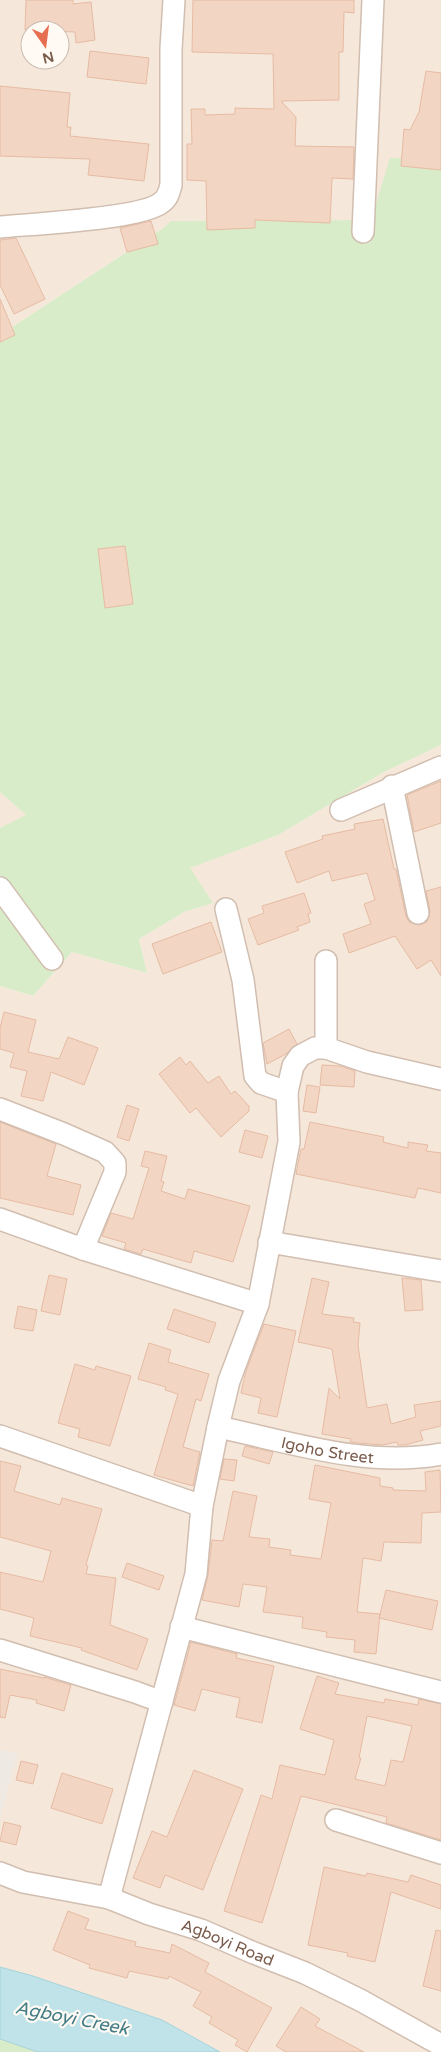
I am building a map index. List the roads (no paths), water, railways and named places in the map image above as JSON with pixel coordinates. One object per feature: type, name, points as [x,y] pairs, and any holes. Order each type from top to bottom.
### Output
[{"type":"street","points":[[0,226],[133,214],[162,203],[168,195],[171,185],[171,59],[174,0]]},
{"type":"street","points":[[363,232],[373,0]]},
{"type":"street","points":[[341,810],[392,786],[441,767]]},
{"type":"street","points":[[392,786],[418,914]]},
{"type":"street","points":[[0,888],[52,959]]},
{"type":"street","points":[[226,909],[243,980],[254,1076],[261,1083],[286,1092]]},
{"type":"street","points":[[326,961],[326,1048]]},
{"type":"street","points":[[109,1898],[196,1574],[202,1506],[229,1381],[258,1304],[289,1142],[286,1092],[293,1066],[300,1056],[315,1048],[326,1048],[367,1062],[441,1079]]},
{"type":"street","points":[[0,1109],[105,1152],[114,1163],[115,1172],[83,1248]]},
{"type":"street","points":[[0,1219],[83,1248],[258,1304]]},
{"type":"street","points":[[269,1242],[441,1271]]},
{"type":"street","name":"Igoho Street","points":[[218,1427],[354,1454],[384,1458],[406,1458],[441,1454]]},
{"type":"street","points":[[0,1436],[202,1506]]},
{"type":"street","points":[[182,1627],[441,1692]]},
{"type":"street","points":[[0,1650],[162,1702]]},
{"type":"street","points":[[336,1820],[441,1853]]},
{"type":"street","name":"Agboyi Road","points":[[0,1873],[23,1882],[109,1898],[149,1914],[201,1930],[305,1973],[360,2000],[441,2045]]},
{"type":"water","name":"Agboyi Creek","points":[[0,1967],[33,1976],[162,2020],[220,2052],[38,2052],[0,2039]]}]
